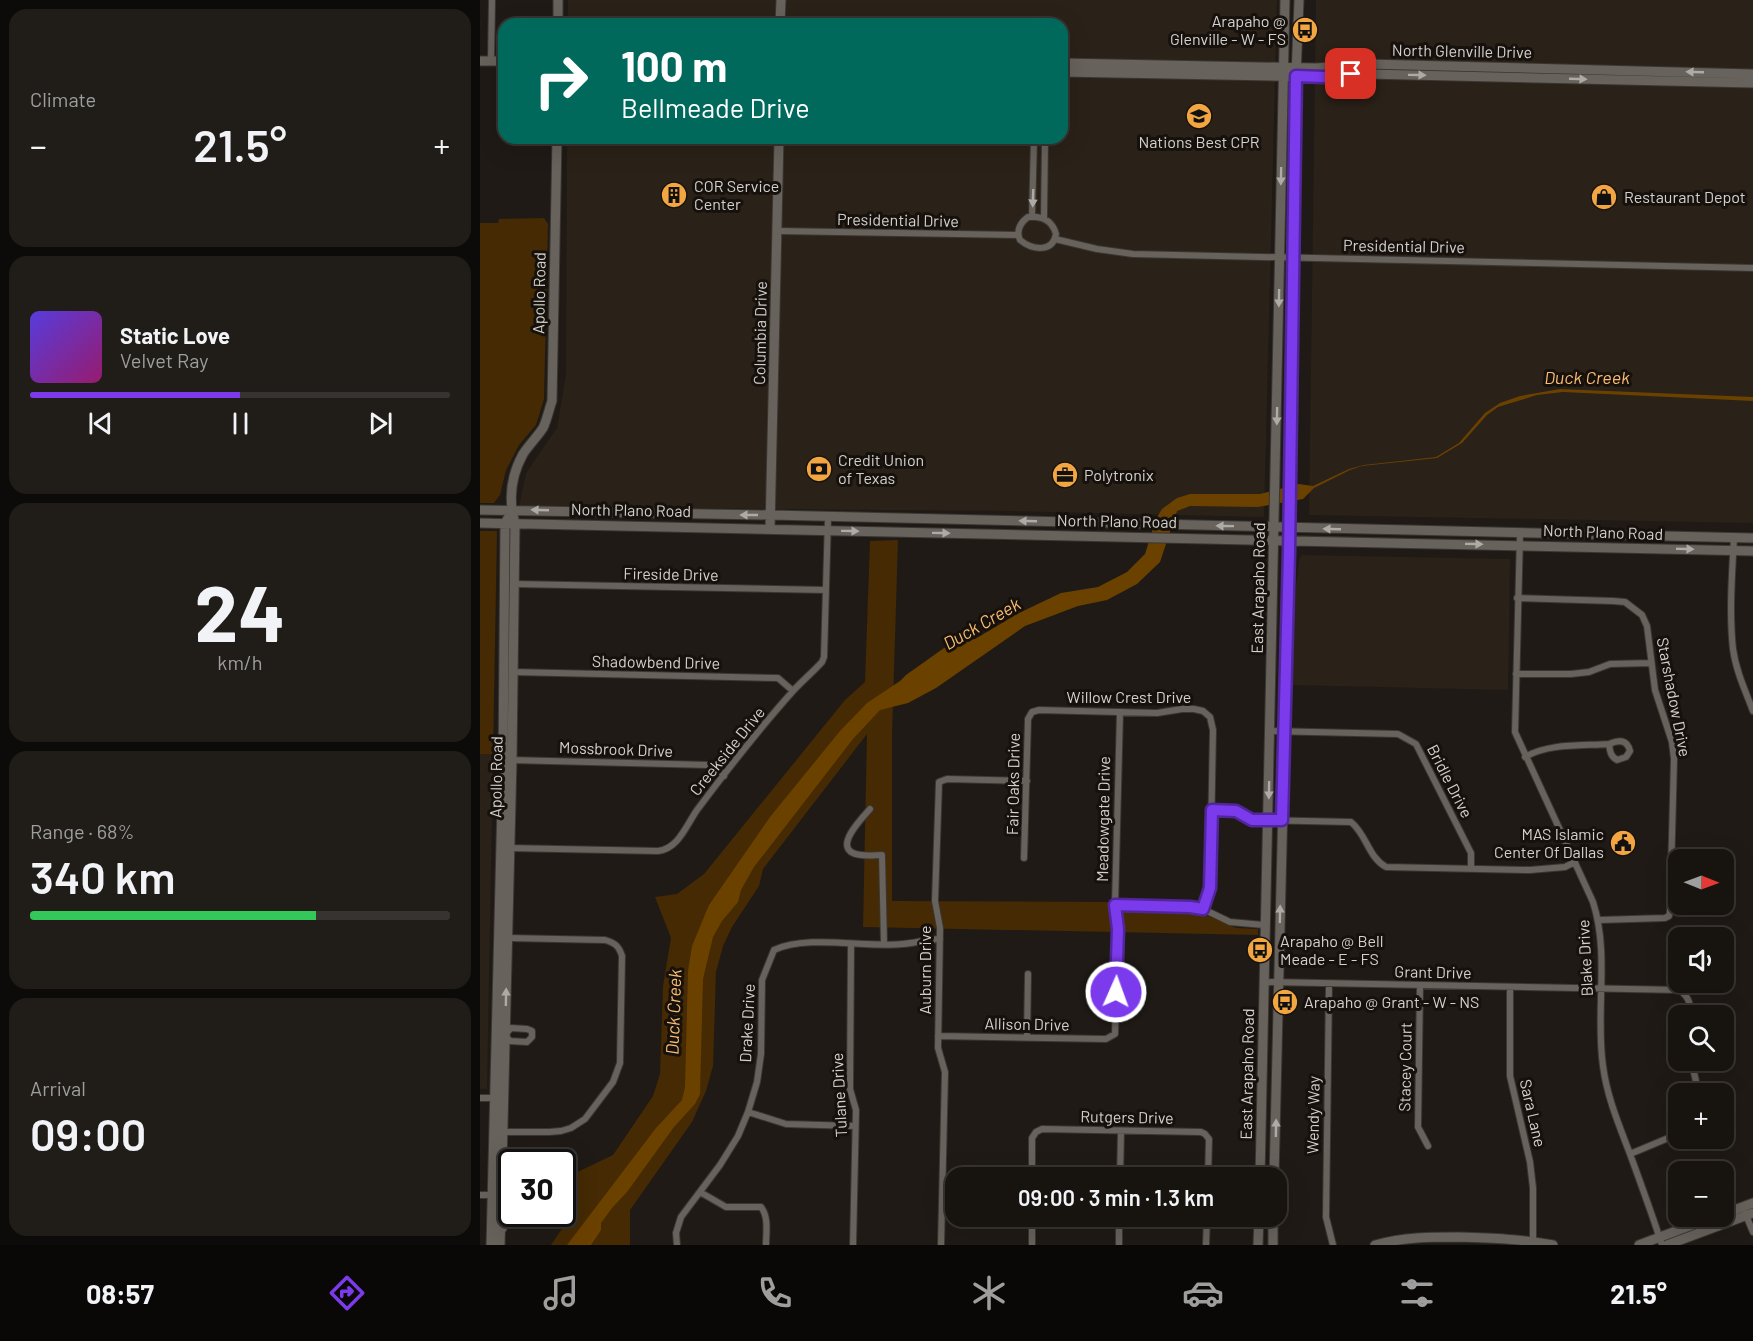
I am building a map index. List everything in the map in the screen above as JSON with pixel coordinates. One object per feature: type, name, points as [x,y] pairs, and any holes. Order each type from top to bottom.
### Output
[{"type":"main road","points":[[558,0],[558,18]]},
{"type":"main road","points":[[780,18],[781,0]]},
{"type":"main road","name":"East Arapaho Road","points":[[1260,1167],[1285,0]]},
{"type":"main road","name":"East Arapaho Road","points":[[1274,1167],[1299,0]]},
{"type":"main road","points":[[480,61],[498,61]]},
{"type":"main road","name":"North Glenville Drive","points":[[1068,63],[1157,69],[1297,72],[1379,69],[1511,72],[1601,80],[1724,78],[1753,74]]},
{"type":"main road","name":"North Glenville Drive","points":[[1068,72],[1157,69]]},
{"type":"main road","points":[[1601,69],[1601,80]]},
{"type":"main road","name":"North Glenville Drive","points":[[1525,73],[1601,69],[1724,78],[1753,83]]},
{"type":"main road","points":[[1282,133],[1286,140],[1287,152],[1295,165]]},
{"type":"main road","name":"Apollo Road","points":[[500,1245],[496,1195],[507,761],[510,523],[514,474],[523,454],[544,427],[552,401],[556,144]]},
{"type":"main road","name":"Columbia Drive","points":[[770,529],[779,144]]},
{"type":"main road","name":"North Plano Road","points":[[480,510],[1753,538]]},
{"type":"main road","points":[[628,513],[628,525]]},
{"type":"main road","points":[[902,519],[902,532]]},
{"type":"main road","name":"North Plano Road","points":[[480,523],[1146,536],[1289,542],[1519,544],[1753,551]]},
{"type":"main road","name":"Apollo Road","points":[[502,938],[509,848],[507,761],[513,672],[514,584],[510,523]]},
{"type":"main road","points":[[1638,536],[1638,547]]},
{"type":"main road","points":[[1266,891],[1281,878]]},
{"type":"main road","name":"Apollo Road","points":[[498,1098],[502,1132],[501,1149]]},
{"type":"main road","name":"Apollo Road","points":[[491,1245],[498,1178]]},
{"type":"main road","points":[[1640,1245],[1663,1243],[1747,1211],[1753,1203]]},
{"type":"main road","points":[[1258,1245],[1259,1227]]},
{"type":"main road","points":[[1273,1245],[1274,1227]]},
{"type":"main road","points":[[1663,1243],[1694,1227]]},
{"type":"main road","points":[[1375,1245],[1423,1236],[1492,1238],[1553,1245]]},
{"type":"street","points":[[491,61],[492,0]]},
{"type":"street","points":[[1032,217],[1034,144]]},
{"type":"street","points":[[1044,218],[1045,144]]},
{"type":"street","points":[[1033,173],[1044,173]]},
{"type":"street","points":[[1018,235],[1023,220],[1032,217],[1044,218],[1054,229],[1055,239]]},
{"type":"street","name":"Presidential Drive","points":[[778,231],[1018,235],[1023,243],[1038,248],[1049,247],[1055,239],[1097,249],[1133,254],[1753,268]]},
{"type":"street","name":"Creekside Drive","points":[[509,848],[657,852],[668,850],[675,843],[724,776],[824,657],[828,518]]},
{"type":"street","name":"Blake Drive","points":[[1520,534],[1515,732],[1593,902],[1599,920],[1601,938],[1600,1041],[1603,1069],[1614,1114],[1663,1243]]},
{"type":"street","points":[[1734,538],[1732,629],[1734,650],[1739,675],[1753,711]]},
{"type":"street","name":"Fireside Drive","points":[[514,584],[826,591]]},
{"type":"street","name":"Starshadow Drive","points":[[1517,598],[1625,602],[1642,615],[1645,622],[1655,690],[1672,741],[1674,759],[1670,912],[1665,918],[1599,920]]},
{"type":"street","points":[[1516,674],[1571,674],[1589,672],[1610,664],[1650,663]]},
{"type":"street","name":"Shadowbend Drive","points":[[513,672],[778,678],[794,691]]},
{"type":"street","name":"Willow Crest Drive","points":[[1032,712],[1039,710],[1157,713],[1194,709],[1203,711],[1210,717],[1213,730],[1210,888],[1203,909]]},
{"type":"street","name":"Fair Oaks Drive","points":[[1024,858],[1028,719],[1032,712]]},
{"type":"street","name":"Meadowgate Drive","points":[[1115,1034],[1118,929],[1115,905],[1120,712]]},
{"type":"street","name":"Bridle Drive","points":[[1270,731],[1398,734],[1416,744],[1471,853],[1471,868]]},
{"type":"street","points":[[1525,757],[1550,748],[1609,744]]},
{"type":"street","name":"Mossbrook Drive","points":[[507,761],[709,765],[718,769],[724,776]]},
{"type":"street","name":"Auburn Drive","points":[[941,1245],[945,1080],[938,1047],[940,928],[935,901],[939,782],[947,779],[1027,781]]},
{"type":"street","points":[[870,809],[848,836],[847,845],[853,854],[882,855],[884,944]]},
{"type":"street","points":[[1212,810],[1236,811],[1252,820],[1351,822],[1358,828],[1377,862],[1386,867],[1554,869],[1575,862]]},
{"type":"street","points":[[1115,905],[1190,907],[1203,909],[1230,922],[1264,925]]},
{"type":"street","points":[[502,938],[605,940],[615,943],[622,956],[620,1047],[618,1071],[613,1082],[585,1119],[561,1131],[502,1132]]},
{"type":"street","name":"Drake Drive","points":[[677,1245],[678,1224],[720,1165],[738,1136],[748,1112],[757,1082],[761,1054],[762,980],[774,950],[793,943],[904,944],[924,939],[940,939]]},
{"type":"street","name":"Tulane Drive","points":[[851,944],[850,1089],[856,1110],[853,1245]]},
{"type":"street","points":[[1027,1037],[1028,974]]},
{"type":"street","name":"Grant Drive","points":[[1264,982],[1680,990],[1688,997],[1691,1005]]},
{"type":"street","name":"Wendy Way","points":[[1329,984],[1326,1217],[1333,1245]]},
{"type":"street","name":"Stacey Court","points":[[1420,985],[1418,1127],[1428,1146]]},
{"type":"street","name":"Sara Lane","points":[[1510,987],[1510,1076],[1530,1162],[1533,1188],[1533,1243]]},
{"type":"street","name":"Allison Drive","points":[[938,1036],[1106,1039],[1115,1034]]},
{"type":"street","points":[[480,1098],[498,1098]]},
{"type":"street","points":[[748,1112],[786,1124],[855,1126]]},
{"type":"street","name":"Rutgers Drive","points":[[1032,1167],[1032,1138],[1042,1129],[1201,1132],[1209,1139],[1208,1167]]},
{"type":"street","points":[[1120,1167],[1121,1131]]},
{"type":"street","points":[[1630,1154],[1668,1138]]},
{"type":"street","points":[[700,1192],[726,1207],[760,1207],[763,1209],[766,1215],[766,1245]]},
{"type":"street","points":[[480,1195],[496,1195]]},
{"type":"street","points":[[1747,1211],[1753,1232]]},
{"type":"street","points":[[500,1234],[505,1227]]},
{"type":"street","points":[[1032,1227],[1032,1245]]},
{"type":"street","points":[[1119,1227],[1119,1245]]},
{"type":"street","points":[[1206,1245],[1207,1227]]},
{"type":"shaded area","points":[[568,0],[1277,0],[1264,517],[1009,511],[519,507],[526,473],[557,428],[566,374],[567,144],[1068,144],[1068,18],[568,18]]},
{"type":"shaded area","points":[[1316,0],[1753,0],[1753,523],[1309,515]]},
{"type":"shaded area","points":[[544,218],[548,224],[544,399],[536,425],[519,445],[506,470],[500,495],[494,503],[480,503],[480,223],[498,223],[499,219]]},
{"type":"shaded area","points":[[1560,389],[1753,397],[1753,401],[1563,392],[1537,395],[1498,407],[1487,415],[1462,443],[1437,458],[1362,466],[1314,488],[1303,499],[1258,507],[1190,506],[1177,511],[1160,562],[1137,584],[1107,600],[1078,606],[1025,626],[936,688],[908,703],[880,710],[853,739],[754,867],[741,890],[738,902],[722,921],[713,937],[703,979],[700,1094],[695,1104],[674,1127],[627,1192],[612,1208],[601,1223],[601,1230],[591,1245],[567,1245],[656,1128],[682,1100],[685,1087],[688,971],[692,946],[709,905],[770,817],[840,731],[867,703],[951,643],[975,639],[1019,613],[1061,593],[1098,587],[1127,572],[1145,554],[1156,519],[1162,509],[1177,498],[1190,494],[1260,494],[1299,484],[1313,486],[1349,469],[1364,465],[1436,457],[1459,443],[1485,413],[1500,403],[1520,396]]},
{"type":"shaded area","points":[[480,531],[497,531],[493,754],[480,754]]},
{"type":"shaded area","points":[[898,540],[892,734],[892,901],[1111,902],[1111,909],[1196,911],[1236,928],[1258,929],[1258,935],[863,927],[867,734],[763,869],[759,886],[732,927],[723,946],[716,972],[713,1066],[706,1091],[692,1122],[630,1210],[630,1245],[551,1245],[563,1227],[576,1227],[576,1173],[613,1155],[653,1096],[660,1074],[663,986],[671,938],[655,897],[677,894],[704,874],[845,700],[865,682],[870,541]]},
{"type":"shaded area","points":[[1302,555],[1510,559],[1508,690],[1291,685],[1293,615],[1299,559]]},
{"type":"shaded area","points":[[480,754],[493,754],[487,1089],[480,1089]]},
{"type":"place","name":"Arapaho @ Glenville - W - FS","points":[[1305,30]]},
{"type":"place","name":"Nations Best CPR","points":[[1199,116]]},
{"type":"place","name":"COR Service Center","points":[[674,195]]},
{"type":"place","name":"Restaurant Depot","points":[[1604,197]]},
{"type":"place","name":"Credit Union of Texas","points":[[819,469]]},
{"type":"place","name":"Polytronix","points":[[1065,475]]},
{"type":"place","name":"MAS Islamic Center Of Dallas","points":[[1623,843]]},
{"type":"place","name":"Arapaho @ Bell Meade - E - FS","points":[[1260,950]]},
{"type":"place","name":"Arapaho @ Grant - W - NS","points":[[1285,1002]]},
{"type":"route","points":[[1116,992],[1118,929],[1115,905],[1203,909],[1210,888],[1212,810],[1236,811],[1252,820],[1282,820],[1289,553],[1296,76],[1324,77],[1351,74]]},
{"type":"water label","name":"Duck Creek","points":[[1587,378]]},
{"type":"water label","name":"Duck Creek","points":[[982,624]]},
{"type":"water label","name":"Duck Creek","points":[[674,1012]]}]
